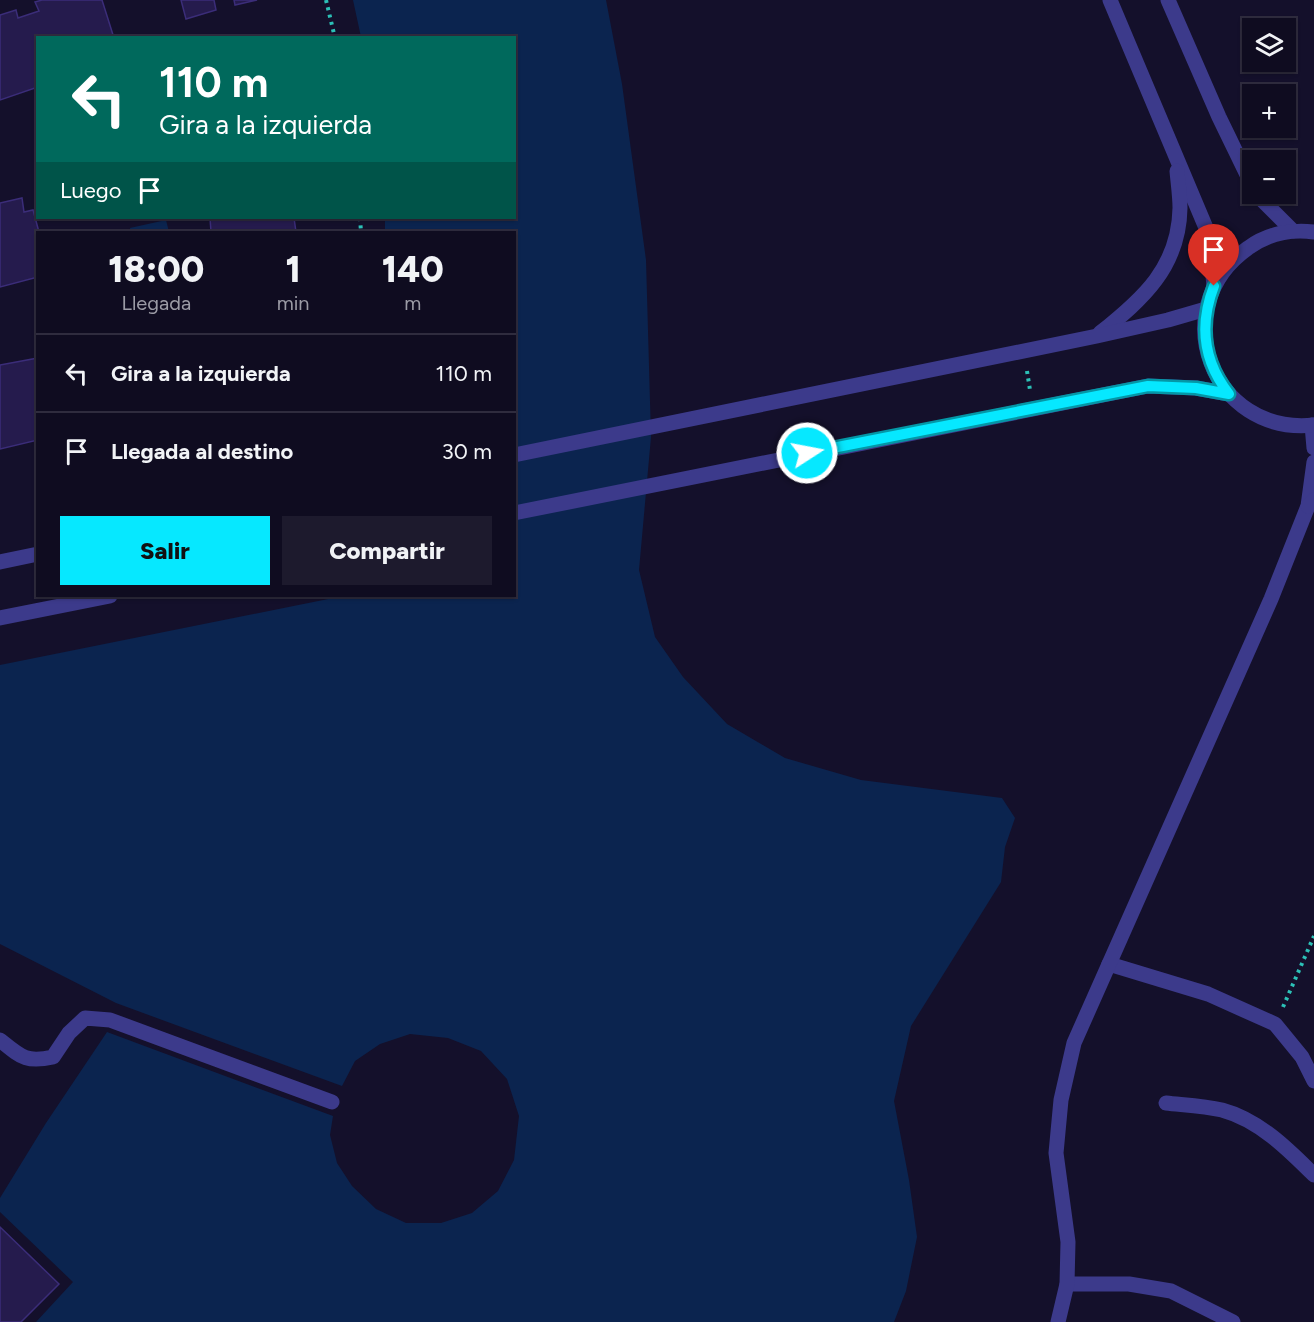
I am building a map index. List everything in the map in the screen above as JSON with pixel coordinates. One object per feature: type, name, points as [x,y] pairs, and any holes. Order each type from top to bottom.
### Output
[{"type":"street","points":[[1110,0],[1209,235],[1214,286]]},
{"type":"street","points":[[1168,0],[1242,164]]},
{"type":"street","points":[[1097,336],[1132,308],[1153,285],[1169,259],[1177,237],[1180,207],[1175,156]]},
{"type":"street","points":[[1266,204],[1293,231]]},
{"type":"street","points":[[1314,232],[1293,231],[1272,236],[1252,245],[1230,263],[1214,286],[1206,309],[1204,324],[1207,354],[1220,382],[1229,394],[1242,407],[1275,423],[1293,426],[1313,425],[1314,448]]},
{"type":"street","points":[[516,455],[1097,336],[1206,309]]},
{"type":"street","points":[[516,513],[1148,386],[1196,388],[1229,394]]},
{"type":"street","points":[[1058,1322],[1067,1284],[1068,1242],[1056,1153],[1061,1100],[1074,1043],[1271,599],[1311,503],[1314,462]]},
{"type":"street","points":[[0,562],[36,554]]},
{"type":"street","points":[[0,618],[105,597]]},
{"type":"street","points":[[1109,964],[1208,994],[1275,1024],[1302,1057],[1314,1081]]},
{"type":"street","points":[[0,1040],[18,1055],[35,1061],[52,1057],[69,1034],[85,1018],[110,1020],[332,1102]]},
{"type":"street","points":[[1166,1103],[1222,1110],[1253,1122],[1292,1152],[1314,1174]]},
{"type":"street","points":[[1067,1284],[1129,1284],[1171,1291],[1233,1322]]},
{"type":"path","points":[[326,0],[335,36]]},
{"type":"path","points":[[1023,351],[1033,408]]},
{"type":"path","points":[[1275,1024],[1314,936]]},
{"type":"water","points":[[353,0],[606,0],[622,84],[646,260],[651,437],[639,570],[655,637],[683,677],[727,724],[785,758],[861,780],[1002,798],[1015,818],[1005,847],[1001,882],[911,1026],[894,1101],[917,1237],[906,1291],[894,1322],[36,1322],[73,1282],[0,1212],[0,1198],[46,1123],[107,1032],[333,1116],[330,1135],[337,1163],[352,1186],[376,1209],[406,1223],[441,1223],[472,1213],[498,1191],[514,1160],[519,1116],[507,1079],[481,1051],[448,1038],[410,1034],[380,1044],[355,1061],[342,1086],[116,1003],[0,944],[0,665],[338,597],[516,597],[516,231],[385,231],[385,219],[516,219],[516,36],[361,36]]},
{"type":"water","points":[[166,220],[169,231],[131,231],[130,228]]},
{"type":"building","points":[[102,0],[113,36],[36,36],[36,88],[0,100],[0,15],[16,10],[18,18],[39,11],[35,2]]},
{"type":"building","points":[[181,0],[214,0],[216,10],[186,19]]},
{"type":"building","points":[[234,0],[257,0],[235,5]]},
{"type":"building","points":[[22,198],[24,212],[33,210],[39,231],[36,231],[36,278],[0,287],[0,203]]},
{"type":"building","points":[[210,219],[294,219],[296,231],[211,231]]},
{"type":"building","points":[[36,358],[36,440],[0,449],[0,365]]},
{"type":"building","points":[[0,1227],[59,1284],[21,1322],[0,1322]]},
{"type":"route","points":[[807,453],[1148,386],[1196,388],[1229,394],[1212,369],[1207,354],[1204,324],[1206,309],[1214,286]]}]
